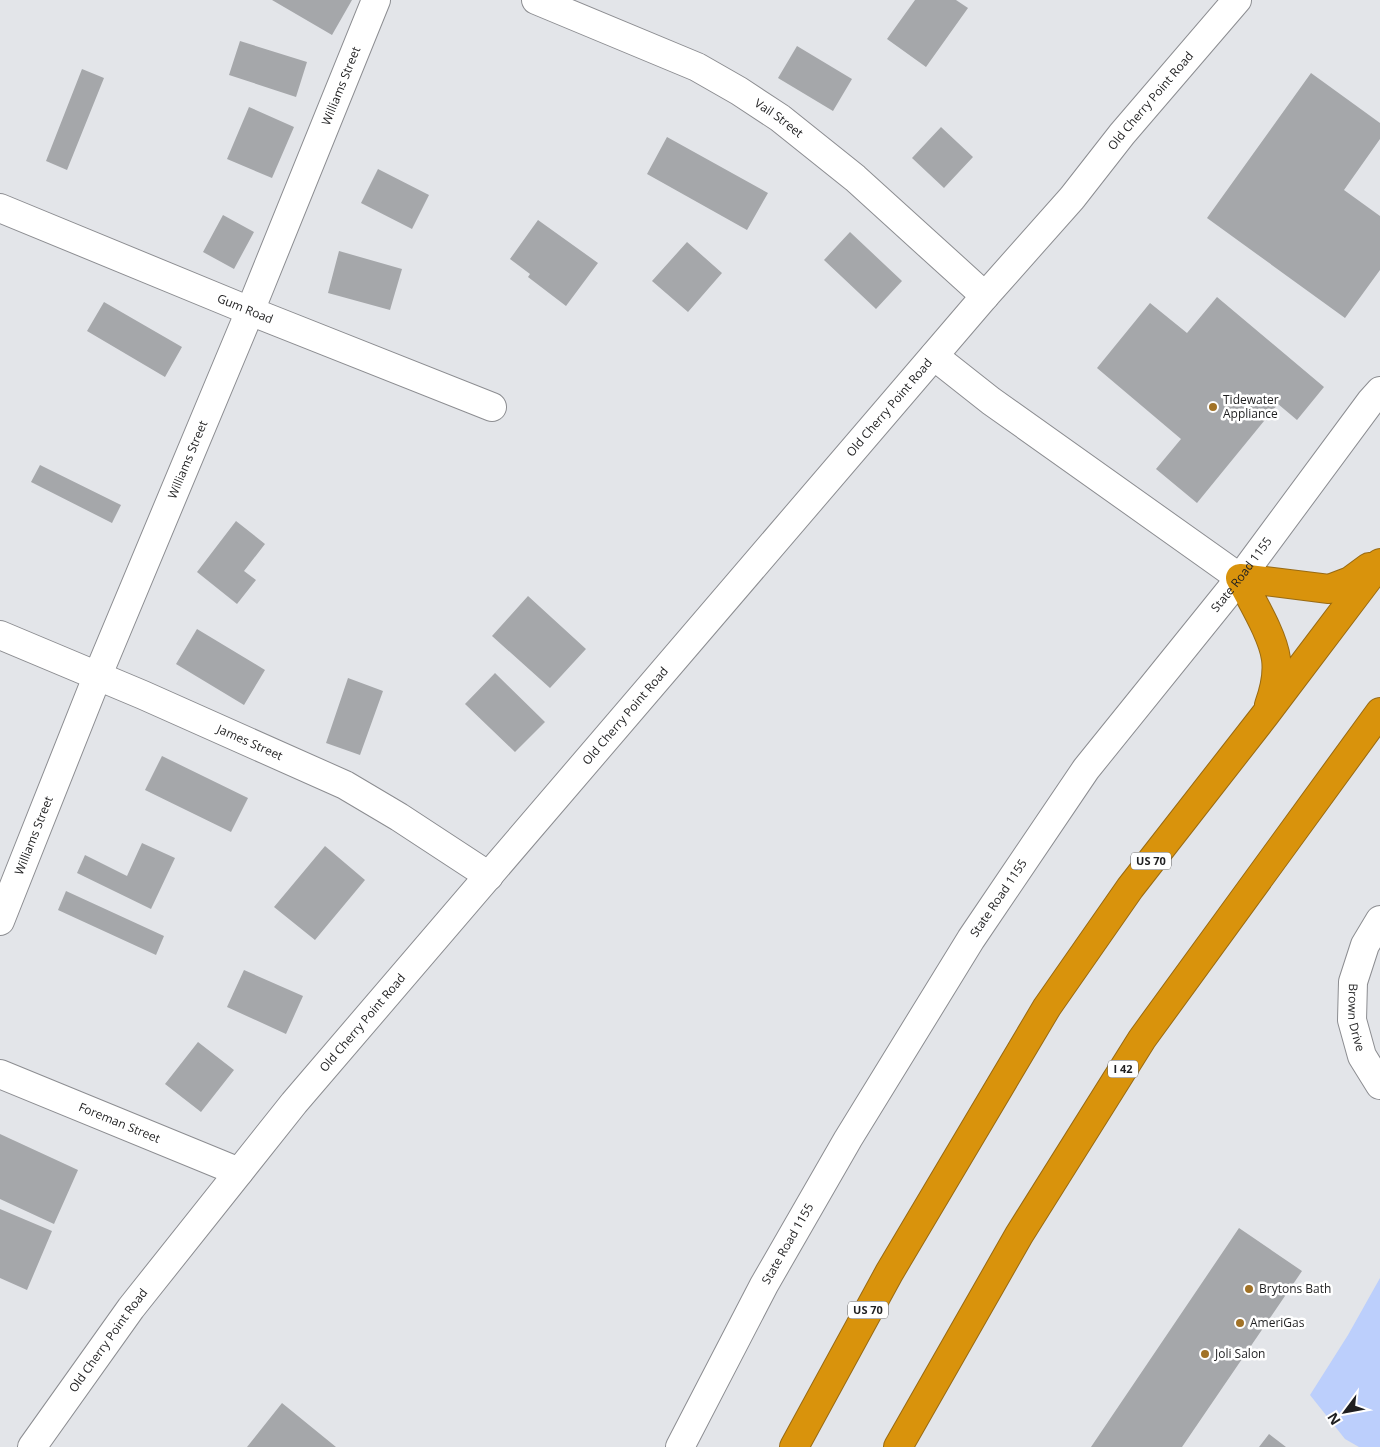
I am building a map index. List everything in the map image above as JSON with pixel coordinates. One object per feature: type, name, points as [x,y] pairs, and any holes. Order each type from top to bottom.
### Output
[{"type":"highway","points":[[1240,578],[1329,589],[1350,581],[1380,558]]},
{"type":"highway","name":"US 70","points":[[794,1447],[893,1265],[1047,1007],[1130,888],[1265,715],[1380,563]]},
{"type":"highway","points":[[1240,578],[1272,641],[1276,660],[1276,679],[1265,715]]},
{"type":"highway","name":"I 42","points":[[898,1447],[1019,1235],[1142,1039],[1380,712]]},
{"type":"highway","points":[[1345,759],[1362,748],[1380,740]]},
{"type":"street","name":"Williams Street","points":[[0,921],[97,677],[250,310],[376,0]]},
{"type":"street","name":"Vail Street","points":[[536,0],[696,67],[739,90],[780,118],[855,178],[985,296]]},
{"type":"street","name":"Old Cherry Point Road","points":[[32,1447],[131,1308],[294,1103],[985,296],[1072,198],[1122,134],[1237,0]]},
{"type":"street","name":"Gum Road","points":[[0,208],[492,407]]},
{"type":"street","points":[[934,356],[991,401],[1240,578]]},
{"type":"street","name":"State Road 1155","points":[[680,1447],[764,1285],[848,1139],[971,939],[1086,769],[1240,578],[1380,390]]},
{"type":"street","name":"James Street","points":[[0,634],[97,677],[144,695],[345,785],[399,817],[489,876]]},
{"type":"street","name":"Brown Drive","points":[[1380,920],[1365,945],[1353,982],[1352,1020],[1362,1056],[1380,1085]]},
{"type":"street","name":"Foreman Street","points":[[0,1074],[239,1172]]},
{"type":"shaded area","points":[[1380,1278],[1380,1447],[1359,1447],[1345,1439],[1310,1395],[1348,1335]]},
{"type":"building","points":[[272,0],[352,0],[332,35]]},
{"type":"building","points":[[915,0],[956,0],[968,8],[926,67],[887,39]]},
{"type":"building","points":[[240,41],[307,62],[296,97],[229,75]]},
{"type":"building","points":[[797,46],[852,79],[833,111],[778,78]]},
{"type":"building","points":[[82,69],[104,78],[67,170],[46,161]]},
{"type":"building","points":[[1311,73],[1380,123],[1380,139],[1344,190],[1380,216],[1380,270],[1345,318],[1207,218]]},
{"type":"building","points":[[249,107],[294,127],[272,178],[227,159]]},
{"type":"building","points":[[941,127],[973,157],[944,188],[912,158]]},
{"type":"building","points":[[667,137],[768,193],[747,230],[647,174]]},
{"type":"building","points":[[378,169],[429,195],[412,229],[361,203]]},
{"type":"building","points":[[223,215],[254,232],[234,269],[203,252]]},
{"type":"building","points":[[538,220],[598,263],[566,306],[528,277],[530,274],[510,259]]},
{"type":"building","points":[[850,232],[902,281],[876,309],[824,260]]},
{"type":"building","points":[[687,242],[722,273],[688,312],[652,281]]},
{"type":"building","points":[[339,251],[402,269],[390,310],[328,293]]},
{"type":"building","points":[[1217,297],[1324,387],[1297,420],[1278,404],[1197,503],[1156,469],[1181,439],[1097,368],[1150,303],[1187,333]]},
{"type":"building","points":[[104,302],[182,347],[165,377],[87,331]]},
{"type":"building","points":[[40,465],[121,505],[112,523],[31,482]]},
{"type":"building","points":[[236,521],[265,544],[244,571],[256,580],[237,604],[197,572]]},
{"type":"building","points":[[528,596],[586,649],[550,688],[492,636]]},
{"type":"building","points":[[197,629],[265,670],[244,705],[176,664]]},
{"type":"building","points":[[495,673],[545,722],[515,752],[465,704]]},
{"type":"building","points":[[348,678],[383,691],[360,755],[326,743]]},
{"type":"building","points":[[162,756],[248,798],[231,832],[145,790]]},
{"type":"building","points":[[142,843],[175,858],[151,909],[77,873],[85,855],[127,876]]},
{"type":"building","points":[[325,846],[365,880],[315,940],[274,907]]},
{"type":"building","points":[[66,891],[164,936],[156,955],[58,910]]},
{"type":"building","points":[[244,970],[303,996],[286,1034],[227,1007]]},
{"type":"building","points":[[198,1042],[234,1070],[201,1112],[165,1084]]},
{"type":"building","points":[[0,1134],[78,1170],[54,1224],[0,1199]]},
{"type":"building","points":[[0,1209],[52,1231],[27,1290],[0,1278]]},
{"type":"building","points":[[1239,1228],[1302,1271],[1182,1447],[1091,1447]]},
{"type":"building","points":[[282,1403],[336,1447],[247,1447]]},
{"type":"building","points":[[1269,1434],[1286,1447],[1259,1447]]},
{"type":"place","name":"Tidewater Appliance","points":[[1213,407]]},
{"type":"place","name":"Brytons Bath","points":[[1249,1289]]},
{"type":"place","name":"AmeriGas","points":[[1240,1323]]},
{"type":"place","name":"Joli Salon","points":[[1205,1354]]}]
